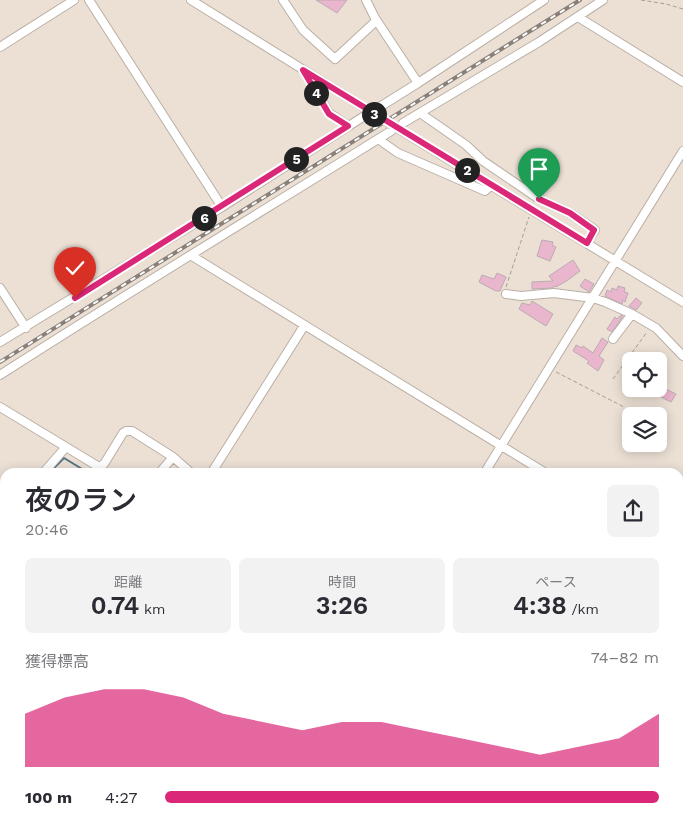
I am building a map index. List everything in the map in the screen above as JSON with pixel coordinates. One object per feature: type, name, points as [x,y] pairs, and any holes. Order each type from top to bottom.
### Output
[{"type":"street","points":[[0,47],[74,0]]},
{"type":"street","points":[[89,0],[222,206]]},
{"type":"street","points":[[191,0],[372,112],[392,128],[492,185],[683,302]]},
{"type":"street","points":[[283,0],[303,30],[334,59],[376,21]]},
{"type":"street","points":[[366,0],[376,21],[418,84]]},
{"type":"street","points":[[0,342],[26,328],[418,84],[544,0]]},
{"type":"street","points":[[403,123],[578,18],[603,0]]},
{"type":"street","points":[[578,18],[683,82]]},
{"type":"street","points":[[303,70],[329,114],[348,126]]},
{"type":"street","points":[[420,113],[466,145],[482,161],[539,199],[570,213],[594,230],[587,243]]},
{"type":"street","points":[[0,375],[378,139],[392,128]]},
{"type":"street","points":[[378,139],[398,153],[485,191],[492,185]]},
{"type":"street","points":[[487,468],[683,151]]},
{"type":"street","points":[[192,256],[537,468]]},
{"type":"street","points":[[0,288],[26,328]]},
{"type":"street","points":[[506,294],[522,296],[554,293],[593,298],[632,314],[652,326],[663,334],[671,346],[683,356]]},
{"type":"street","points":[[613,339],[632,314]]},
{"type":"street","points":[[215,468],[304,326]]},
{"type":"street","points":[[0,407],[96,466],[102,466],[123,433],[132,431],[173,457],[185,468]]},
{"type":"street","points":[[48,468],[66,448]]},
{"type":"street","points":[[163,468],[173,457]]},
{"type":"path","points":[[641,0],[683,9]]},
{"type":"path","points":[[506,294],[504,292],[507,281],[532,210]]},
{"type":"path","points":[[613,379],[638,342],[652,326]]},
{"type":"path","points":[[549,369],[624,407]]},
{"type":"building","points":[[316,0],[347,0],[337,13]]},
{"type":"building","points":[[542,240],[553,242],[552,245],[556,247],[550,261],[537,256]]},
{"type":"building","points":[[573,260],[580,271],[568,280],[552,288],[532,289],[532,282],[553,281],[549,276]]},
{"type":"building","points":[[497,273],[506,277],[500,291],[496,291],[479,282],[482,275],[494,279]]},
{"type":"building","points":[[585,279],[594,284],[589,292],[580,286]]},
{"type":"building","points":[[618,286],[625,288],[624,292],[628,293],[625,302],[623,300],[622,304],[605,296],[607,290],[611,292],[612,288],[617,290]]},
{"type":"building","points":[[636,298],[642,303],[636,310],[629,306]]},
{"type":"building","points":[[532,301],[553,314],[546,326],[519,309],[522,303],[530,305]]},
{"type":"building","points":[[621,315],[623,316],[612,332],[607,329],[615,317],[617,319]]},
{"type":"building","points":[[602,338],[608,342],[599,356],[604,360],[598,371],[587,363],[589,361],[573,351],[576,345],[582,348],[583,346],[593,353]]},
{"type":"building","points":[[667,390],[676,394],[671,402],[661,397],[667,397]]},
{"type":"waterway","points":[[54,468],[64,458],[80,468]]},
{"type":"railway","points":[[0,362],[580,0]]},
{"type":"route","points":[[75,298],[348,126],[329,114],[303,70],[587,243],[594,230],[570,213],[539,199]]}]
